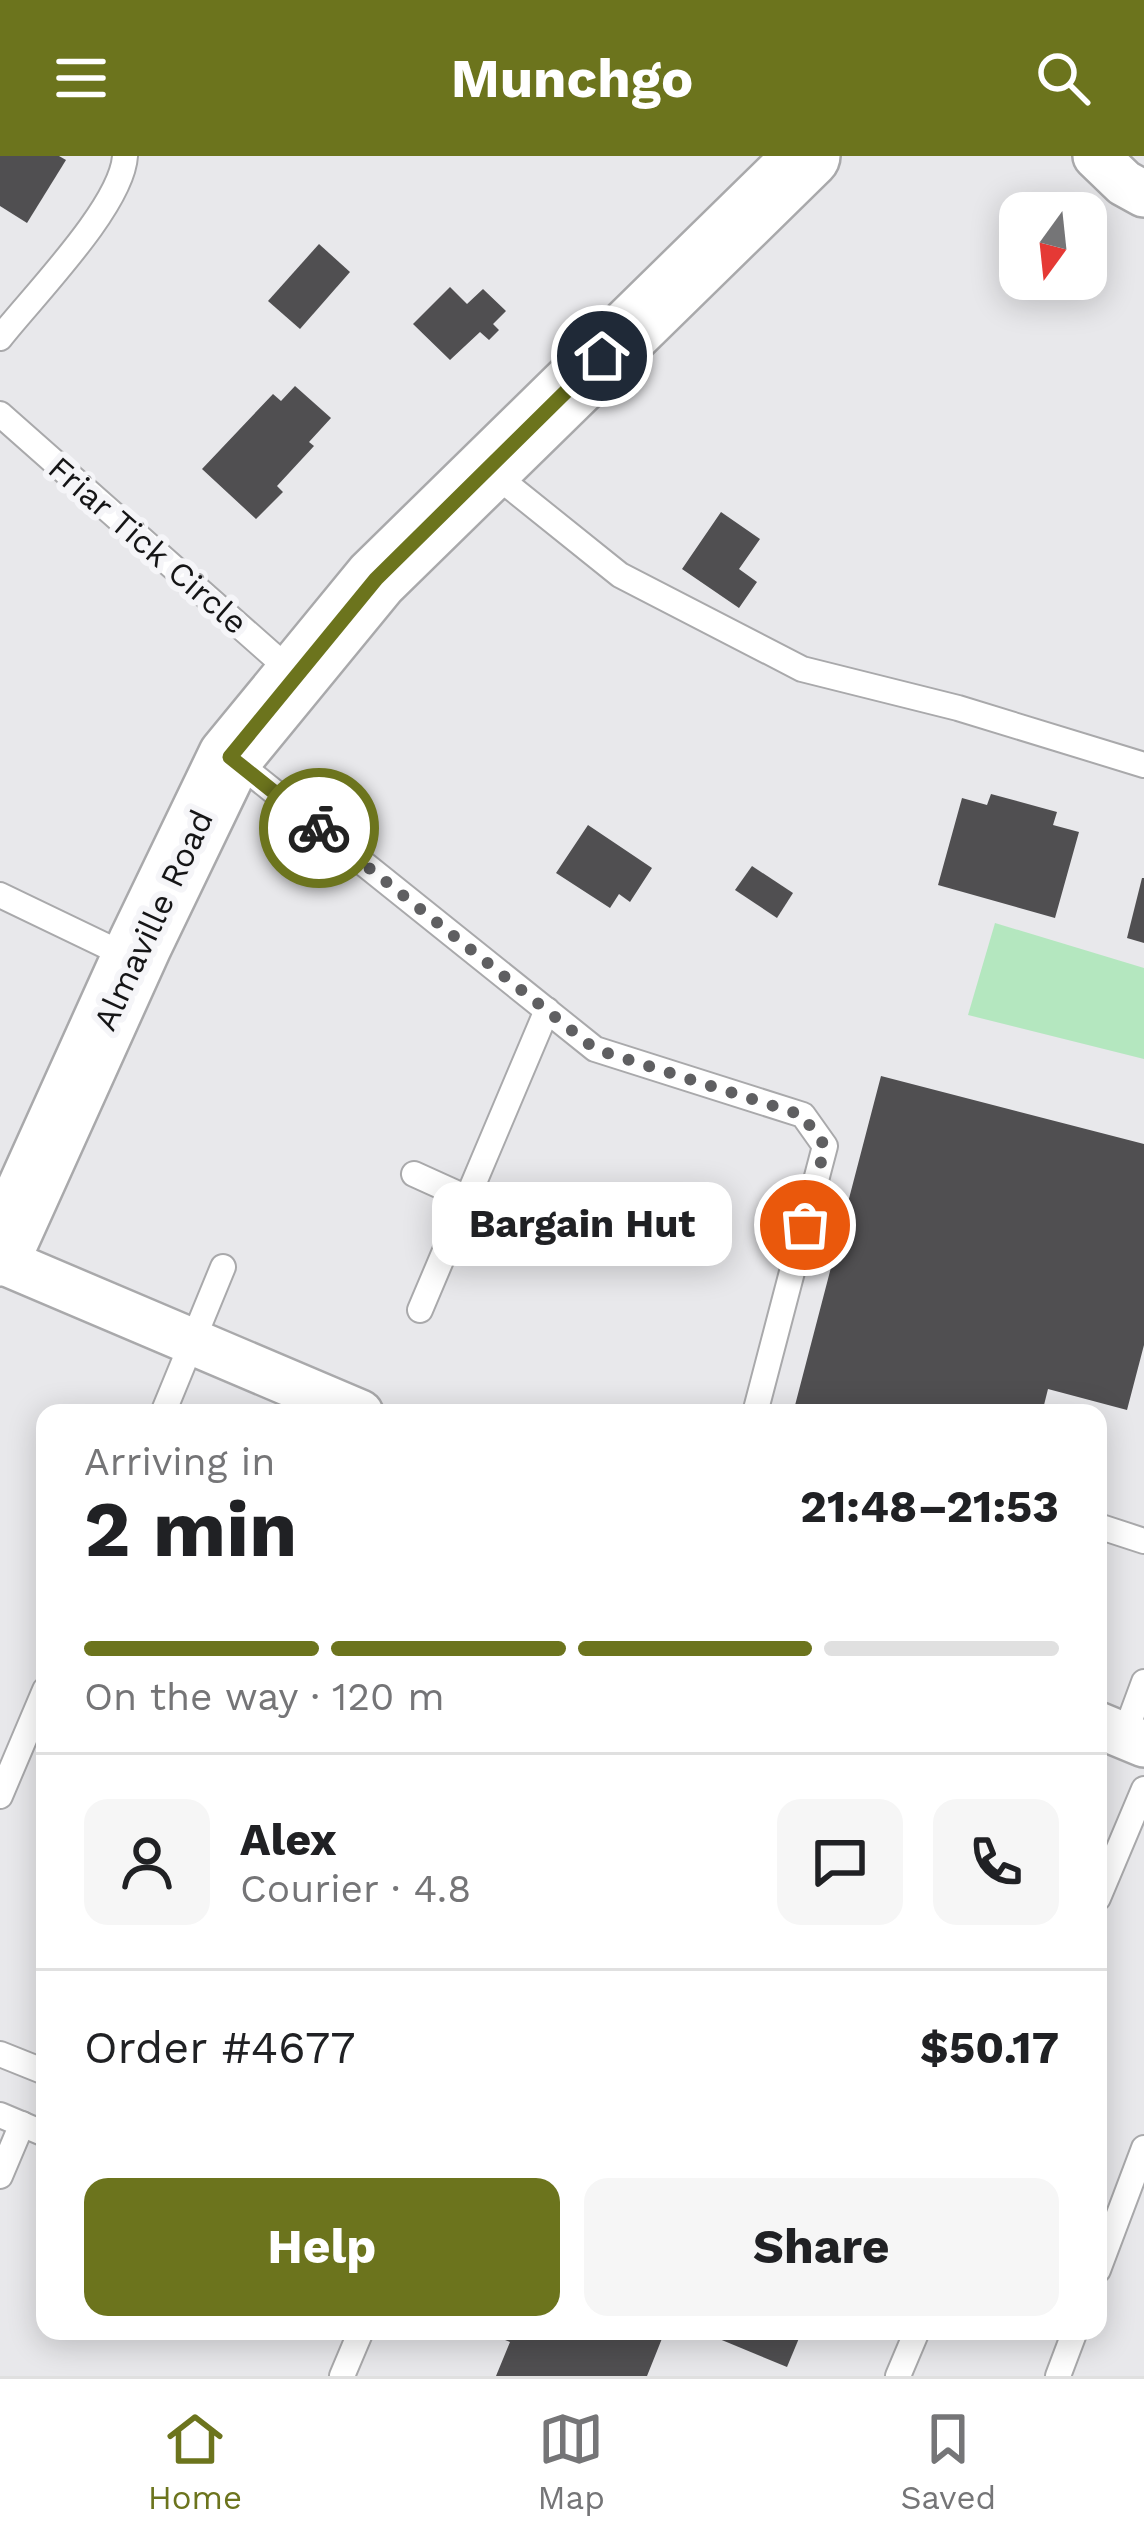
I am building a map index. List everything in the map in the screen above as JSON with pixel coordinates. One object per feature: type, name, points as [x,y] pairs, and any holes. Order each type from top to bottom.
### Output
[{"type":"street","name":"Almaville Road","points":[[0,1257],[133,959],[230,757],[376,579],[808,156]]},
{"type":"street","points":[[1096,156],[1124,183],[1144,194]]},
{"type":"street","points":[[0,1257],[339,1404]]},
{"type":"lane","points":[[0,338],[102,211],[124,173],[125,156]]},
{"type":"lane","name":"Friar Tick Circle","points":[[0,414],[296,676]]},
{"type":"lane","points":[[487,467],[620,575],[802,669],[958,708],[1144,765]]},
{"type":"lane","points":[[230,757],[595,1049],[802,1115],[825,1146],[757,1404]]},
{"type":"lane","points":[[0,895],[133,959]]},
{"type":"lane","points":[[420,1310],[547,1010]]},
{"type":"lane","points":[[414,1174],[467,1198]]},
{"type":"lane","points":[[167,1404],[223,1267]]},
{"type":"lane","points":[[1107,1529],[1144,1541]]},
{"type":"lane","points":[[1122,1735],[1144,1682]]},
{"type":"lane","points":[[0,1796],[36,1711]]},
{"type":"lane","points":[[1107,1852],[1144,1789]]},
{"type":"lane","points":[[0,2054],[36,2068]]},
{"type":"lane","points":[[0,2176],[22,2124]]},
{"type":"lane","points":[[1107,2246],[1144,2148]]},
{"type":"lane","points":[[342,2376],[357,2340]]},
{"type":"lane","points":[[898,2376],[913,2340]]},
{"type":"lane","points":[[1058,2376],[1072,2340]]},
{"type":"green space","points":[[995,923],[1144,968],[1144,1059],[968,1015]]},
{"type":"building","points":[[0,156],[66,160],[27,223],[0,206]]},
{"type":"building","points":[[319,244],[350,272],[300,329],[268,301]]},
{"type":"building","points":[[450,287],[467,304],[483,289],[506,311],[493,324],[499,330],[489,340],[480,332],[450,360],[413,324]]},
{"type":"building","points":[[295,386],[331,418],[309,442],[314,446],[277,486],[283,492],[256,519],[202,469],[273,394],[281,401]]},
{"type":"building","points":[[721,512],[760,539],[739,569],[757,582],[739,608],[682,569]]},
{"type":"building","points":[[991,794],[1057,812],[1053,825],[1079,832],[1055,918],[938,885],[962,798],[987,805]]},
{"type":"building","points":[[588,825],[652,868],[630,902],[619,894],[610,908],[556,873]]},
{"type":"building","points":[[752,866],[793,893],[777,918],[735,890]]},
{"type":"building","points":[[1144,878],[1144,943],[1127,938]]},
{"type":"building","points":[[881,1076],[1144,1144],[1144,1345],[1127,1410],[1048,1389],[1044,1404],[795,1404]]},
{"type":"building","points":[[505,2340],[661,2340],[647,2376],[496,2376],[510,2342]]},
{"type":"building","points":[[722,2340],[798,2340],[787,2367]]},
{"type":"way so far","points":[[319,828],[595,1049],[802,1115],[825,1146],[805,1225]]},
{"type":"place","name":"Bargain Hut","points":[[805,1225]]},
{"type":"route","points":[[319,828],[230,757],[376,579],[602,356]]}]
